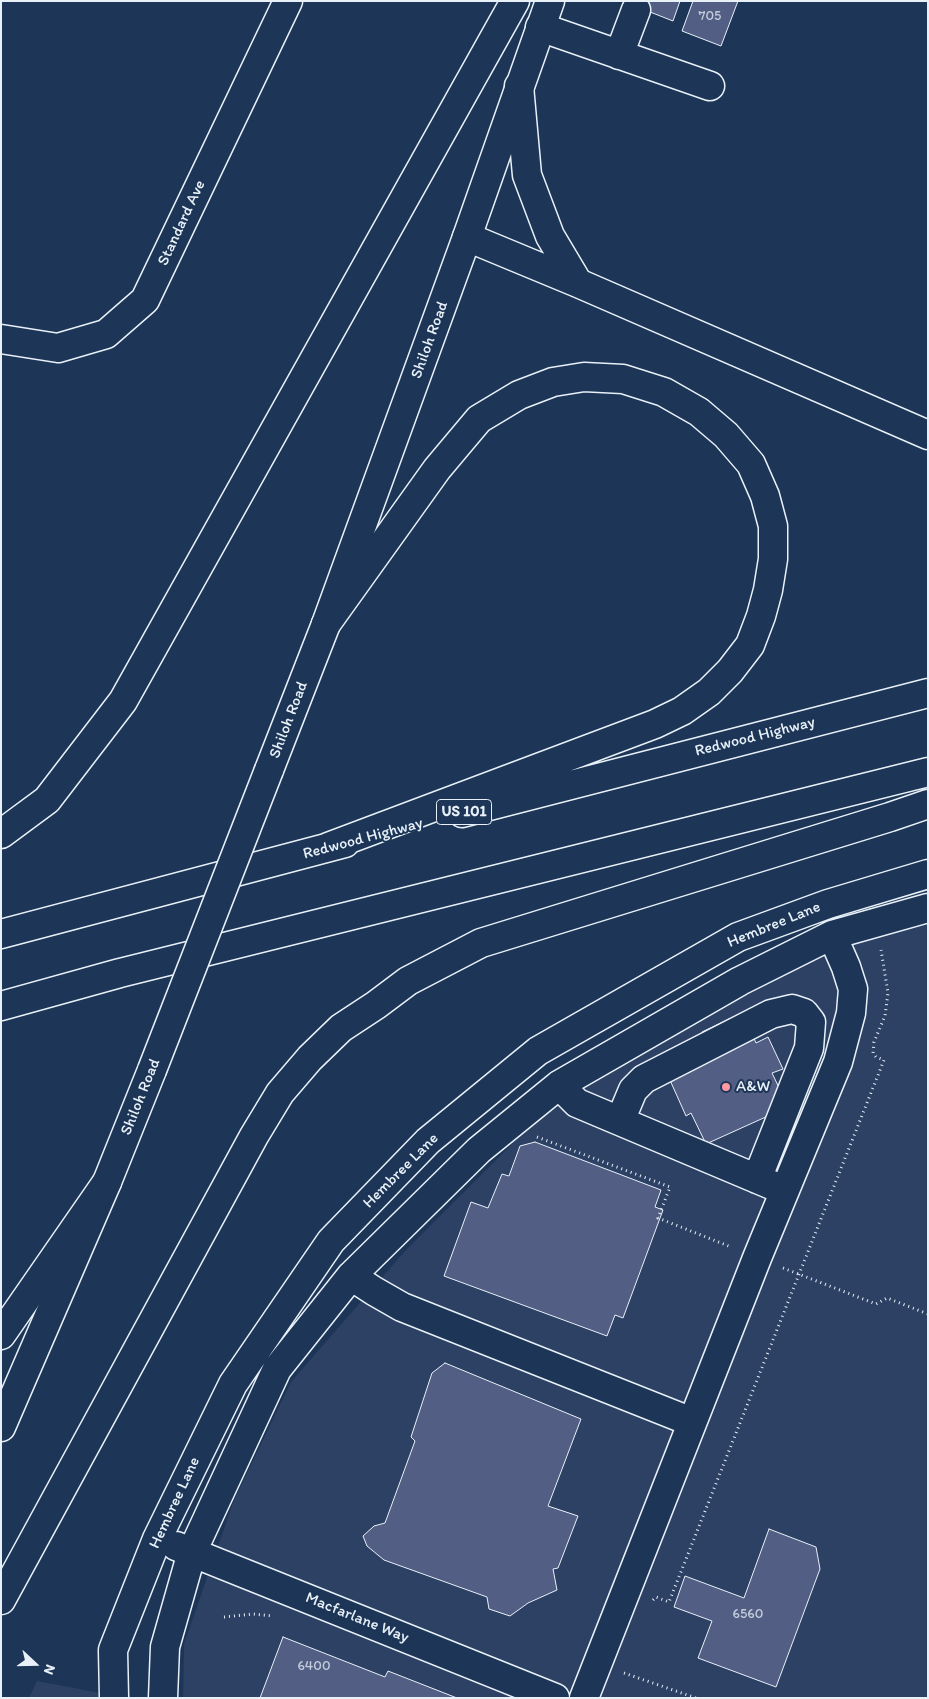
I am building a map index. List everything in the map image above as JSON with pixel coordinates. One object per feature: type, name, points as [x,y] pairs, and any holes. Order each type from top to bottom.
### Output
[{"type":"main road","name":"Standard Ave","points":[[1,339],[58,348],[106,334],[145,300],[288,1]]},
{"type":"main road","points":[[1,834],[47,800],[123,701],[515,1]]},
{"type":"main road","name":"Shiloh Road","points":[[1,1428],[107,1182],[326,624],[467,237],[550,1]]},
{"type":"main road","points":[[619,55],[636,10]]},
{"type":"main road","points":[[540,27],[710,86]]},
{"type":"main road","points":[[519,86],[528,175],[550,236],[578,283]]},
{"type":"main road","points":[[467,237],[578,283],[928,435]]},
{"type":"main road","points":[[326,624],[437,469],[480,419],[519,395],[553,382],[584,378],[623,379],[664,392],[699,412],[726,435],[750,464],[765,496],[773,526],[773,559],[768,590],[753,638],[750,645],[730,671],[709,692],[682,711],[654,724],[328,847]]},
{"type":"main road","name":"Redwood Highway","points":[[1,934],[328,847],[928,693]]},
{"type":"main road","points":[[1,1006],[120,973],[928,772]]},
{"type":"main road","points":[[1,1600],[254,1136],[280,1093],[310,1058],[341,1028],[408,981],[481,943],[890,818],[928,804]]},
{"type":"main road","name":"Hembree Lane","points":[[114,1698],[113,1650],[157,1539],[233,1384],[331,1242],[428,1141],[538,1051],[738,937],[828,904],[928,874]]},
{"type":"main road","name":"Hembree Lane","points":[[163,1698],[165,1647],[192,1552],[277,1369],[351,1276],[479,1150],[559,1085],[740,981],[832,935],[928,908]]},
{"type":"main road","points":[[584,1698],[757,1258],[838,1062],[852,1013],[853,989],[832,935]]},
{"type":"main road","points":[[1,1023],[120,973]]},
{"type":"main road","points":[[620,1121],[633,1090],[644,1079],[771,1014],[792,1009],[804,1014],[811,1022],[809,1048],[757,1179]]},
{"type":"main road","points":[[559,1085],[577,1103],[784,1191]]},
{"type":"main road","points":[[1,1335],[107,1182]]},
{"type":"main road","points":[[351,1276],[402,1307],[692,1422]]},
{"type":"main road","name":"Macfarlane Way","points":[[157,1539],[555,1698]]},
{"type":"path","points":[[651,1602],[656,1597],[669,1602],[884,1060],[876,1057],[873,1053],[874,1042],[885,1016],[888,993],[883,973],[880,944]]},
{"type":"path","points":[[536,1137],[670,1187],[658,1218],[876,1304],[887,1298],[928,1314]]},
{"type":"path","points":[[627,1664],[624,1673],[696,1698]]},
{"type":"shaded area","points":[[928,920],[928,1698],[183,1698],[184,1644],[234,1500],[291,1382],[405,1251],[528,1128],[629,1055],[862,936]]},
{"type":"shaded area","points":[[37,1681],[100,1693],[100,1698],[29,1698]]},
{"type":"building","points":[[622,1],[680,1],[673,21]]},
{"type":"building","points":[[693,1],[738,1],[721,46],[682,31]]},
{"type":"building","name":"A&W","points":[[729,1019],[736,1035],[750,1029],[756,1043],[768,1037],[783,1069],[772,1073],[783,1096],[779,1111],[706,1144],[691,1113],[686,1116],[669,1078],[711,1050],[702,1032]]},
{"type":"building","points":[[535,1142],[661,1190],[655,1207],[663,1210],[623,1318],[615,1315],[607,1336],[444,1276],[471,1202],[488,1208],[502,1174],[509,1176],[520,1146]]},
{"type":"building","points":[[445,1363],[581,1419],[548,1506],[578,1516],[558,1568],[553,1569],[557,1590],[528,1603],[510,1616],[489,1609],[487,1597],[384,1560],[367,1546],[363,1536],[374,1526],[385,1523],[415,1441],[411,1437],[432,1373]]},
{"type":"building","points":[[769,1529],[816,1547],[820,1569],[776,1687],[698,1658],[712,1621],[674,1607],[685,1576],[744,1598]]},
{"type":"building","points":[[283,1637],[385,1677],[388,1671],[457,1698],[260,1698]]},
{"type":"place","name":"A&W","points":[[726,1087]]}]
